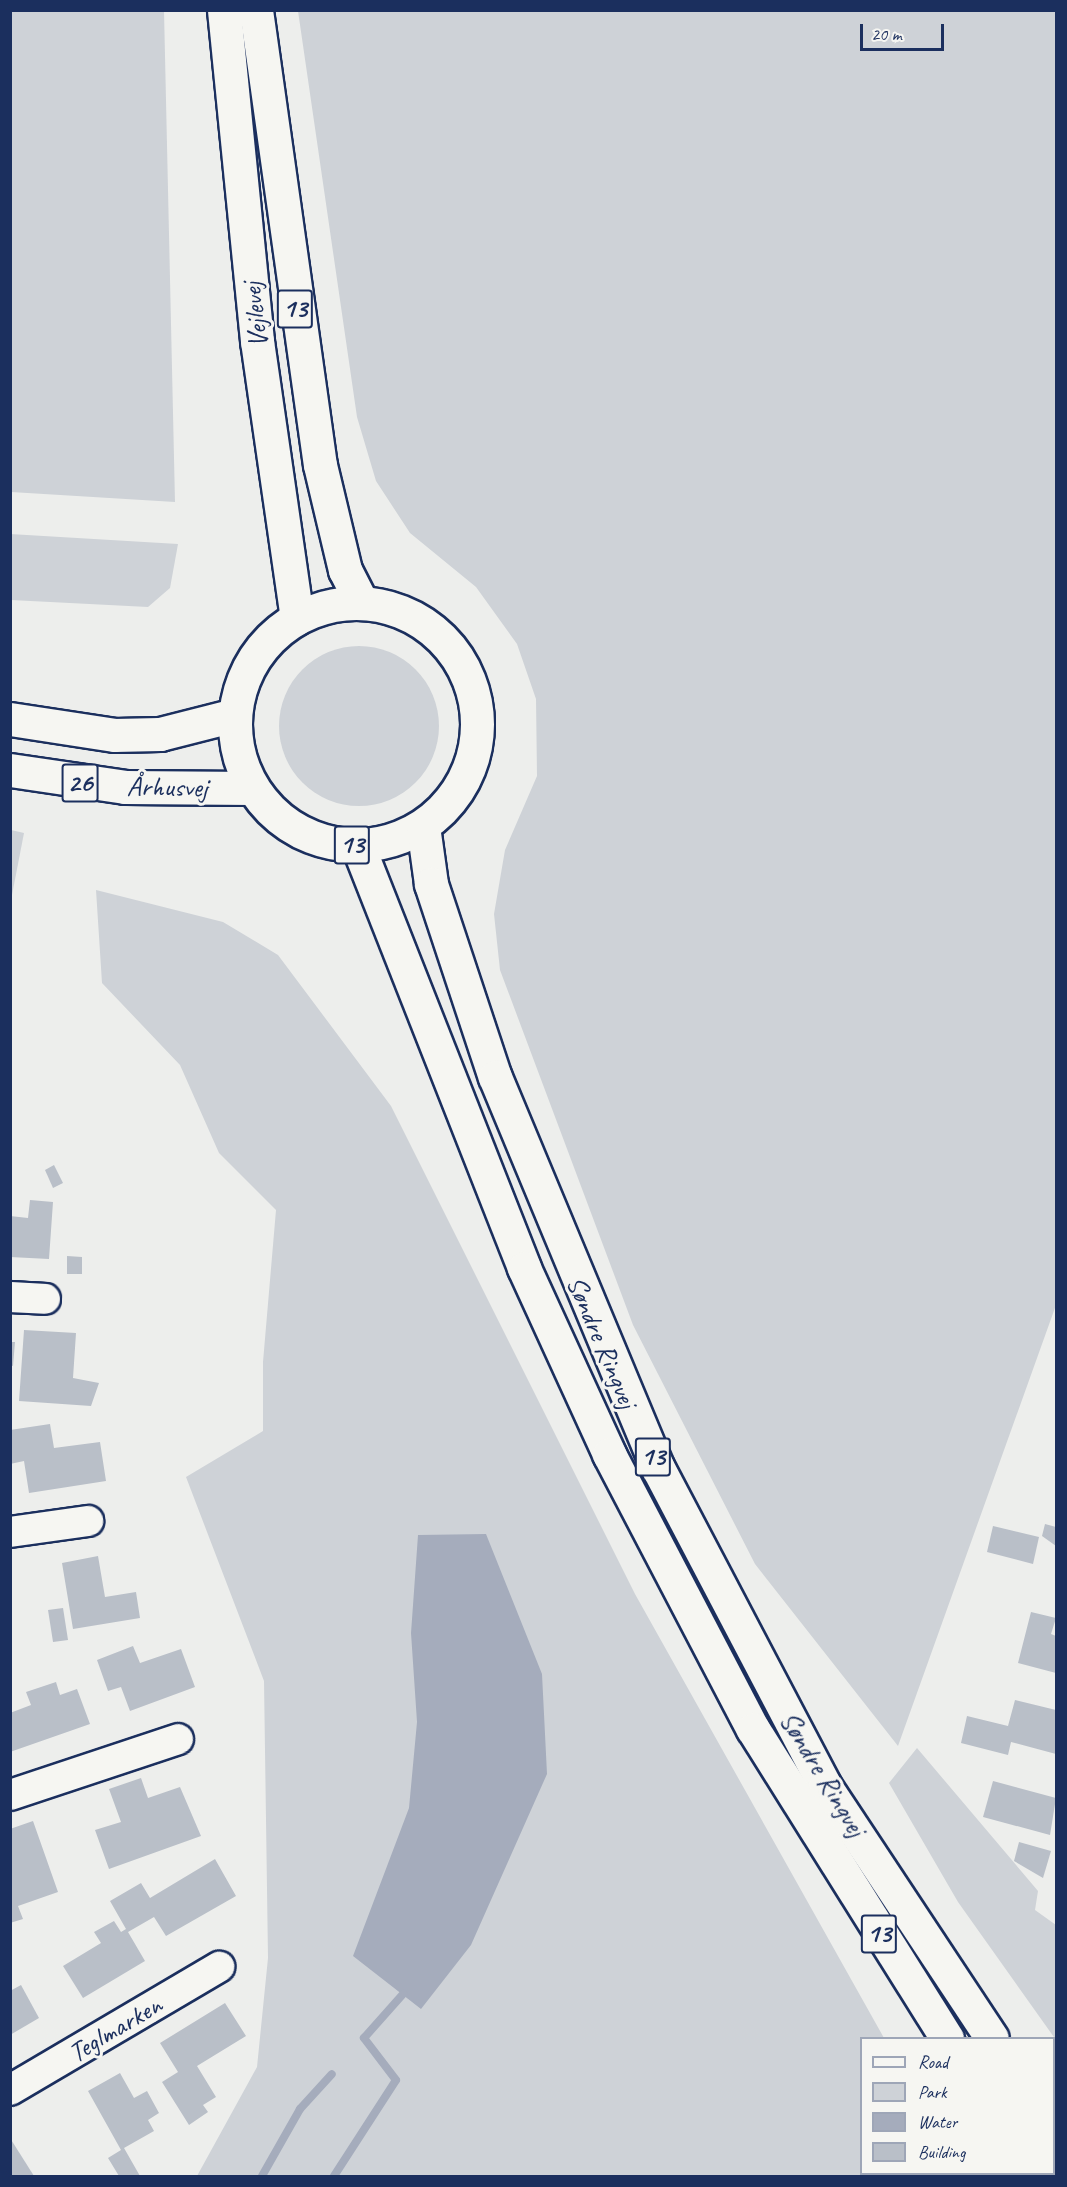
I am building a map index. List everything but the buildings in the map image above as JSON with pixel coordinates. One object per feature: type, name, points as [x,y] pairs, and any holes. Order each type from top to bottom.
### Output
[{"type":"main road","name":"Vejlevej","points":[[224,10],[257,340],[297,618]]},
{"type":"main road","name":"Vejlevej","points":[[256,10],[320,465],[345,570],[361,602]]},
{"type":"main road","name":"13","points":[[361,602],[389,606],[438,633],[470,678],[477,714],[473,761],[444,808],[423,826],[392,841],[358,846],[297,831],[272,812],[252,788],[241,765],[235,715],[254,658],[297,618],[328,606],[361,602]]},
{"type":"main road","name":"Århusvej","points":[[10,719],[114,735],[160,734],[235,715]]},
{"type":"main road","name":"Århusvej","points":[[10,770],[125,787],[252,788]]},
{"type":"main road","name":"Søndre Ringvej","points":[[423,826],[431,884],[495,1077],[657,1468],[825,1786],[991,2037]]},
{"type":"main road","name":"Søndre Ringvej","points":[[358,846],[524,1268],[609,1454],[753,1729],[946,2037]]},
{"type":"main road","points":[[926,2007],[933,2037]]},
{"type":"street","points":[[10,1297],[45,1299]]},
{"type":"street","points":[[10,1532],[88,1521]]},
{"type":"street","points":[[10,1795],[178,1739]]},
{"type":"street","name":"Teglmarken","points":[[10,2090],[219,1967]]},
{"type":"green space","points":[[10,11],[164,11],[175,502],[11,492]]},
{"type":"green space","points":[[298,11],[1056,11],[1056,1305],[898,1746],[755,1564],[633,1325],[500,970],[494,914],[505,850],[537,776],[536,699],[517,644],[476,587],[410,533],[376,481],[357,417]]},
{"type":"green space","points":[[10,534],[178,544],[170,588],[148,607],[11,600]]},
{"type":"green space","points":[[359,646],[389,652],[415,670],[433,696],[439,726],[433,756],[415,782],[389,800],[359,806],[329,800],[303,782],[285,756],[279,726],[285,696],[303,670],[329,652]]},
{"type":"green space","points":[[10,830],[24,833],[11,900]]},
{"type":"green space","points":[[96,890],[223,922],[278,955],[391,1106],[635,1594],[883,2037],[860,2037],[860,2175],[926,2176],[197,2176],[257,2067],[268,1958],[264,1681],[186,1477],[263,1431],[263,1362],[276,1210],[219,1153],[180,1065],[102,983]]},
{"type":"green space","points":[[917,1748],[1038,1891],[1035,1910],[1056,1925],[1056,2040],[958,1902],[889,1783]]},
{"type":"water","points":[[486,1534],[542,1674],[547,1774],[471,1945],[421,2009],[353,1956],[409,1808],[417,1722],[411,1633],[418,1535]]},
{"type":"waterway","points":[[334,2176],[396,2080],[364,2038],[403,1994]]},
{"type":"waterway","points":[[262,2176],[300,2109],[332,2074]]}]
